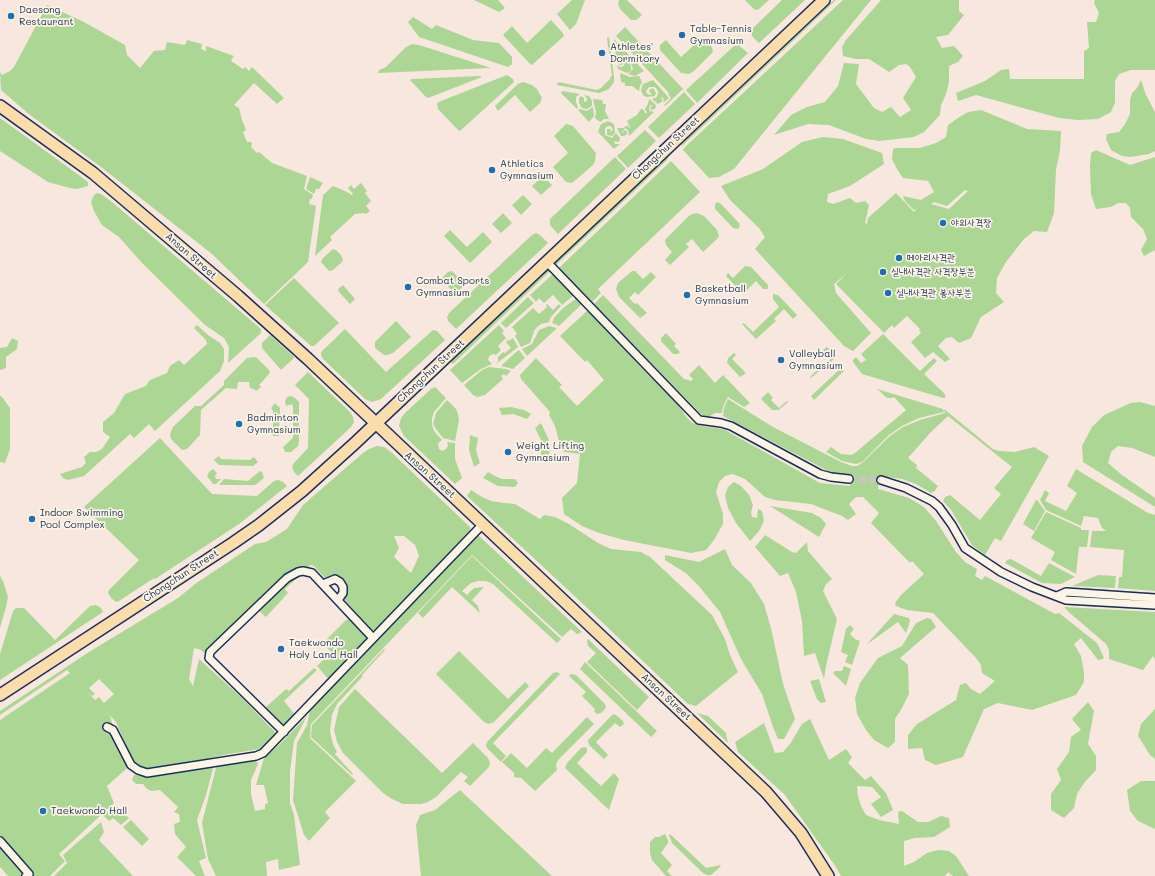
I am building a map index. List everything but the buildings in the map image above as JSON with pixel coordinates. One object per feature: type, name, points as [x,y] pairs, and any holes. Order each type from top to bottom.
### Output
[{"type":"main road","name":"Chongchun Street","points":[[0,695],[259,525],[307,487],[824,0]]},
{"type":"main road","name":"Ansan Street","points":[[0,106],[93,173],[152,222],[238,296],[376,423],[482,525],[766,792],[801,834],[828,876]]},
{"type":"street","points":[[547,262],[699,420],[731,426],[820,474],[849,479]]},
{"type":"street","points":[[881,480],[906,488],[932,501],[939,507],[952,525],[965,548],[1001,572],[1032,587],[1066,600],[1155,605]]},
{"type":"street","points":[[107,727],[113,730],[131,765],[138,770],[148,773],[256,756],[263,753],[482,525]]},
{"type":"street","points":[[284,732],[209,658],[210,652],[288,578],[298,572],[303,571],[312,573],[373,638]]},
{"type":"street","points":[[323,584],[335,579],[340,582],[343,587],[343,594],[338,600]]},
{"type":"street","points":[[1057,596],[1066,592],[1155,598]]},
{"type":"street","points":[[0,841],[29,874],[26,876]]},
{"type":"green space","points":[[474,0],[498,0],[505,8],[499,12]]},
{"type":"green space","points":[[572,0],[585,0],[576,24],[570,30],[557,14]]},
{"type":"green space","points":[[619,0],[627,0],[642,15],[636,20],[631,20],[620,9],[618,4]]},
{"type":"green space","points":[[745,0],[769,0],[759,9],[755,10]]},
{"type":"green space","points":[[782,0],[805,0],[759,43],[752,36],[751,30]]},
{"type":"green space","points":[[834,0],[836,0],[682,146],[681,145]]},
{"type":"green space","points":[[843,0],[871,0],[734,169],[719,177],[709,178],[683,150],[684,148]]},
{"type":"green space","points":[[881,0],[959,0],[959,11],[964,15],[948,35],[936,37],[942,48],[954,46],[963,56],[958,62],[949,66],[949,82],[941,105],[940,115],[924,132],[914,137],[879,141],[866,139],[829,125],[808,124],[774,135],[791,115],[807,107],[825,102],[838,86],[844,63],[859,64],[856,84],[874,108],[882,112],[891,107],[900,117],[911,110],[903,98],[916,77],[910,67],[906,64],[899,65],[889,72],[869,59],[856,59],[843,56],[842,47],[846,40]]},
{"type":"green space","points":[[1095,0],[1155,0],[1155,70],[1131,70],[1119,74],[1115,81],[1115,103],[1111,112],[1098,119],[1078,120],[1059,118],[976,95],[958,101],[956,93],[985,81],[1001,70],[1009,69],[1010,79],[1084,79],[1084,51],[1089,48],[1087,22],[1096,22],[1099,13],[1094,3]]},
{"type":"green space","points":[[47,5],[82,21],[125,45],[127,55],[140,68],[154,51],[165,50],[167,42],[185,45],[187,40],[202,44],[201,49],[206,51],[206,46],[234,56],[231,61],[243,69],[245,67],[249,71],[252,67],[284,98],[277,104],[254,83],[234,105],[239,108],[246,130],[243,132],[247,142],[251,142],[251,147],[272,163],[307,176],[304,189],[313,195],[309,204],[316,206],[308,262],[264,304],[212,254],[101,167],[30,115],[1,90],[0,72],[2,75],[14,67]]},
{"type":"green space","points":[[413,17],[432,29],[436,25],[473,40],[499,43],[512,57],[512,64],[508,67],[419,37],[408,22]]},
{"type":"green space","points":[[551,20],[564,36],[531,65],[503,35],[512,26],[527,43]]},
{"type":"green space","points":[[625,27],[683,89],[665,106],[664,105],[671,98],[668,94],[669,93],[616,36]]},
{"type":"green space","points":[[609,37],[614,82],[609,89],[599,93],[557,85],[558,82],[597,90],[601,88],[612,76],[607,38]]},
{"type":"green space","points":[[703,37],[712,47],[713,52],[689,74],[681,73],[660,50],[660,45],[666,40],[681,57]]},
{"type":"green space","points":[[614,39],[631,57],[630,59],[627,57],[621,57],[616,60]]},
{"type":"green space","points":[[412,44],[491,68],[378,73],[379,70],[386,67],[406,47]]},
{"type":"green space","points":[[737,44],[748,53],[697,103],[686,90]]},
{"type":"green space","points":[[623,58],[629,61],[631,67],[631,71],[627,73],[618,69],[617,65],[620,67],[624,66],[624,64],[619,65],[618,62]]},
{"type":"green space","points":[[633,59],[644,71],[635,76],[628,74],[633,69],[630,61]]},
{"type":"green space","points":[[620,73],[630,77],[639,76],[642,82],[639,91],[632,86],[625,86],[625,83],[621,82]]},
{"type":"green space","points":[[507,75],[513,79],[514,82],[459,131],[438,109],[437,103],[441,101]]},
{"type":"green space","points":[[482,77],[428,98],[410,80],[412,79]]},
{"type":"green space","points":[[653,80],[669,98],[663,103],[664,100],[662,97],[661,98],[663,101],[658,104],[652,99],[657,97],[658,94],[655,87],[649,87],[646,91],[647,94],[651,95],[652,93],[650,93],[649,90],[653,88],[656,93],[655,96],[646,97],[643,95],[641,90],[643,84]]},
{"type":"green space","points":[[1141,80],[1146,95],[1155,112],[1155,151],[1149,154],[1130,157],[1122,156],[1111,150],[1106,139],[1107,134],[1119,132],[1125,124],[1130,114],[1130,100],[1132,93],[1137,88]]},
{"type":"green space","points":[[523,82],[532,85],[537,89],[542,98],[540,103],[530,112],[515,95],[498,111],[495,106],[518,84]]},
{"type":"green space","points":[[562,91],[580,94],[576,97],[577,109],[561,93]]},
{"type":"green space","points":[[684,92],[695,104],[659,138],[648,127]]},
{"type":"green space","points":[[584,95],[589,96],[592,101],[592,106],[587,109],[582,108],[579,103],[579,98],[581,96],[584,98],[584,102],[587,101],[587,98]]},
{"type":"green space","points":[[593,99],[602,100],[603,104],[606,104],[605,111],[609,119],[604,119],[600,122],[595,118],[596,112]]},
{"type":"green space","points":[[649,99],[656,106],[655,109],[651,110],[650,107],[653,106],[650,105],[649,109],[650,111],[654,112],[629,136],[628,130],[625,128],[622,132],[623,133],[624,130],[627,131],[627,134],[621,136],[617,128],[623,128],[628,125],[629,128],[630,127],[627,121],[637,115],[641,109],[647,113],[645,109]]},
{"type":"green space","points":[[593,107],[594,116],[589,122],[578,110],[580,109],[587,111]]},
{"type":"green space","points":[[981,110],[1027,129],[1061,131],[1060,151],[1056,169],[1054,213],[1047,232],[1034,231],[1024,239],[1006,262],[997,278],[996,293],[1004,302],[981,317],[971,338],[959,343],[952,337],[946,338],[938,346],[950,359],[945,362],[933,352],[925,358],[911,342],[921,333],[919,330],[920,329],[907,316],[894,328],[892,325],[884,333],[836,284],[847,273],[834,284],[836,293],[871,333],[853,351],[844,346],[755,249],[765,237],[759,228],[730,200],[721,186],[763,169],[802,142],[823,137],[843,139],[882,153],[884,164],[850,186],[828,194],[827,202],[833,204],[850,198],[856,203],[865,201],[869,205],[865,223],[867,224],[868,218],[896,193],[914,212],[917,209],[914,210],[905,201],[903,196],[921,200],[934,192],[928,181],[903,178],[892,159],[893,149],[920,148],[936,143],[946,137],[948,125],[968,112]],"holes":[[[965,190],[968,191],[949,209],[931,204],[934,202],[947,206]]]},
{"type":"green space","points":[[0,118],[88,182],[88,186],[77,189],[48,182],[0,151]]},
{"type":"green space","points":[[608,121],[614,124],[615,133],[612,136],[607,135],[607,129],[611,129],[610,132],[613,130],[611,126],[608,126],[605,128],[605,135],[612,138],[616,133],[620,138],[619,142],[614,141],[615,144],[620,144],[614,149],[598,132],[601,124]]},
{"type":"green space","points":[[566,124],[573,126],[596,153],[593,165],[572,183],[566,182],[553,167],[568,153],[554,136]]},
{"type":"green space","points":[[645,130],[656,141],[628,168],[617,156]]},
{"type":"green space","points":[[1096,150],[1130,165],[1155,157],[1155,250],[1144,256],[1141,250],[1147,239],[1143,229],[1131,217],[1130,208],[1126,203],[1118,203],[1111,207],[1096,209],[1091,194],[1090,166],[1091,153]]},
{"type":"green space","points":[[615,157],[626,169],[558,234],[550,225],[550,219]]},
{"type":"green space","points":[[669,157],[556,265],[554,263],[664,159]]},
{"type":"green space","points":[[671,161],[700,192],[598,289],[601,293],[592,302],[559,268]]},
{"type":"green space","points":[[543,176],[552,185],[541,195],[532,186]]},
{"type":"green space","points":[[310,177],[323,183],[319,189],[316,189],[314,194],[306,189]]},
{"type":"green space","points":[[361,183],[367,191],[365,193],[371,201],[366,206],[370,211],[366,214],[355,214],[330,237],[332,240],[315,256],[323,195],[333,186],[352,195],[353,194],[348,188],[351,185],[354,189]]},
{"type":"green space","points":[[97,193],[101,194],[112,202],[261,329],[261,333],[228,363],[229,347],[224,338],[205,325],[143,264],[119,237],[102,225],[91,202],[94,195]]},
{"type":"green space","points":[[523,195],[532,204],[521,215],[512,205]]},
{"type":"green space","points":[[718,202],[739,223],[740,226],[738,229],[733,228],[715,209],[715,204]]},
{"type":"green space","points":[[503,213],[512,223],[501,233],[492,224]]},
{"type":"green space","points":[[697,213],[704,216],[717,230],[719,236],[718,238],[703,252],[692,239],[686,244],[689,247],[670,265],[665,260],[672,252],[666,245],[665,240],[690,215]]},
{"type":"green space","points":[[450,230],[467,247],[483,232],[492,242],[470,263],[444,236]]},
{"type":"green space","points":[[536,233],[548,243],[456,329],[448,321],[447,317],[449,313],[532,235]]},
{"type":"green space","points":[[333,249],[341,255],[343,260],[333,270],[329,271],[321,262],[322,259]]},
{"type":"green space","points":[[745,266],[751,267],[768,285],[768,289],[763,289],[756,281],[743,294],[726,276],[728,273],[733,278]]},
{"type":"green space","points":[[548,269],[550,271],[453,364],[451,362]]},
{"type":"green space","points":[[452,271],[464,285],[456,295],[441,279],[448,272]]},
{"type":"green space","points":[[632,271],[635,271],[643,279],[651,272],[656,277],[638,295],[635,292],[629,298],[635,304],[637,303],[647,313],[640,318],[619,297],[616,289],[618,283]]},
{"type":"green space","points":[[554,273],[574,295],[562,305],[553,295],[544,303],[539,298],[536,302],[530,295]]},
{"type":"green space","points":[[294,278],[339,323],[314,346],[311,346],[265,305]]},
{"type":"green space","points":[[343,285],[355,299],[350,304],[339,292],[338,289]]},
{"type":"green space","points":[[773,294],[778,295],[797,315],[793,319],[784,309],[774,319],[776,321],[756,339],[742,324],[744,323],[753,332],[779,307],[773,299]]},
{"type":"green space","points":[[603,295],[684,379],[691,381],[693,379],[689,375],[699,365],[715,383],[723,375],[750,403],[744,407],[728,397],[722,413],[715,413],[707,418],[700,413],[594,304]]},
{"type":"green space","points":[[528,297],[534,303],[506,328],[501,323]]},
{"type":"green space","points":[[577,298],[582,304],[559,326],[552,323],[554,318],[563,308]]},
{"type":"green space","points":[[547,304],[553,310],[559,304],[561,306],[551,317],[549,322],[541,324],[537,327],[530,343],[521,347],[515,336],[517,334],[512,327],[533,308],[539,314],[547,307]]},
{"type":"green space","points":[[588,310],[679,406],[687,418],[693,423],[725,430],[820,483],[850,486],[850,475],[830,472],[723,416],[724,408],[728,399],[773,427],[841,462],[852,466],[857,466],[862,463],[890,436],[903,427],[920,420],[945,413],[944,409],[993,449],[1015,452],[1034,447],[1049,456],[1001,541],[995,538],[985,555],[972,545],[951,510],[943,501],[945,497],[950,495],[980,520],[1001,494],[994,488],[1012,467],[948,416],[930,433],[908,458],[917,465],[916,468],[938,486],[935,491],[931,493],[916,484],[902,479],[879,476],[878,489],[909,498],[924,507],[936,521],[956,552],[965,562],[977,569],[975,576],[982,580],[985,576],[1055,614],[1059,613],[1097,643],[1104,658],[1098,660],[1081,638],[1074,644],[1081,656],[1084,682],[1076,695],[1032,710],[998,703],[984,709],[963,757],[936,765],[925,760],[922,748],[908,749],[908,735],[917,724],[956,700],[960,685],[966,683],[971,689],[980,694],[995,681],[982,673],[981,665],[976,658],[933,613],[907,610],[896,606],[895,603],[901,595],[924,574],[912,561],[910,563],[871,523],[879,513],[863,497],[856,497],[849,504],[856,514],[848,520],[842,516],[811,504],[775,500],[765,497],[745,479],[733,474],[725,476],[719,482],[716,492],[723,514],[723,524],[714,540],[706,550],[691,553],[624,540],[599,533],[582,526],[564,514],[562,498],[577,483],[580,454],[561,450],[555,426],[549,415],[550,412],[521,379],[520,375],[536,358],[562,385],[559,387],[577,406],[604,380],[587,360],[585,362],[560,336]]},
{"type":"green space","points":[[396,321],[411,337],[393,353],[384,355],[375,348],[375,342]]},
{"type":"green space","points":[[197,325],[220,343],[224,349],[224,361],[220,371],[155,431],[149,424],[134,438],[130,434],[84,476],[68,480],[63,478],[60,474],[82,467],[86,463],[84,457],[90,452],[96,452],[102,449],[110,437],[103,432],[103,422],[114,413],[125,394],[146,386],[150,380],[167,373],[170,366],[179,360],[184,365],[207,344],[206,340],[194,328]]},
{"type":"green space","points":[[499,325],[504,331],[502,333],[506,338],[498,346],[501,350],[496,355],[493,354],[489,356],[488,360],[492,364],[481,369],[462,383],[450,370]]},
{"type":"green space","points":[[549,326],[557,328],[527,356],[522,349],[532,344],[539,330]]},
{"type":"green space","points":[[345,329],[386,372],[433,330],[437,331],[445,340],[381,399],[372,402],[365,399],[323,359],[321,355],[321,352]]},
{"type":"green space","points":[[666,333],[676,344],[674,346],[680,352],[678,354],[673,354],[661,341],[661,338]]},
{"type":"green space","points":[[883,334],[920,371],[934,358],[937,361],[924,374],[944,393],[946,397],[943,398],[862,374],[853,360],[856,357],[861,363],[866,360],[861,354]]},
{"type":"green space","points":[[270,335],[294,357],[281,370],[262,348],[262,343]]},
{"type":"green space","points":[[12,338],[18,341],[17,349],[6,357],[6,368],[0,370],[0,348],[7,347]]},
{"type":"green space","points":[[513,338],[518,347],[496,364],[498,357],[503,352],[505,353],[511,348],[506,342]]},
{"type":"green space","points":[[827,347],[834,354],[834,359],[811,378],[810,377],[820,367],[821,368],[831,359],[823,350]]},
{"type":"green space","points":[[519,350],[525,358],[513,369],[501,366],[515,353]]},
{"type":"green space","points":[[734,353],[736,355],[732,359],[746,373],[740,377],[727,363],[728,358]]},
{"type":"green space","points":[[247,358],[257,358],[269,370],[270,373],[259,385],[261,387],[256,391],[250,388],[249,382],[238,382],[237,389],[226,388],[201,410],[200,435],[187,449],[182,450],[171,439],[170,434],[173,427],[195,406],[201,406],[224,385],[224,381]]},
{"type":"green space","points":[[489,367],[511,371],[506,376],[504,374],[501,376],[503,379],[485,395],[477,397],[473,395],[464,385],[482,370]]},
{"type":"green space","points":[[841,368],[844,371],[814,400],[811,396]]},
{"type":"green space","points":[[308,372],[350,412],[354,422],[351,427],[298,476],[292,467],[308,448],[309,399],[295,385]]},
{"type":"green space","points":[[435,387],[446,398],[434,412],[432,425],[434,431],[442,440],[438,443],[439,449],[442,451],[446,449],[448,446],[447,442],[455,443],[455,459],[462,478],[455,484],[404,436],[399,426],[401,418],[405,413]]},
{"type":"green space","points":[[877,389],[943,409],[944,412],[919,418],[902,426],[889,435],[862,462],[856,464],[842,461],[826,452],[831,447],[841,454],[851,455],[855,453],[906,410],[894,397],[887,398]]},
{"type":"green space","points":[[768,392],[773,398],[771,400],[779,408],[787,401],[788,402],[779,410],[772,410],[761,399]]},
{"type":"green space","points":[[0,396],[10,408],[10,449],[5,463],[0,462]]},
{"type":"green space","points":[[291,396],[299,402],[299,441],[298,446],[291,452],[285,452],[283,447],[293,438],[293,407],[292,404],[286,406],[285,401],[287,397]]},
{"type":"green space","points":[[447,400],[456,409],[458,414],[459,421],[455,441],[443,438],[433,424],[436,413]]},
{"type":"green space","points":[[1140,402],[1155,406],[1155,457],[1132,448],[1118,446],[1111,452],[1108,463],[1122,475],[1155,498],[1155,507],[1083,462],[1082,446],[1092,427],[1104,415],[1131,403]]},
{"type":"green space","points":[[275,403],[280,408],[279,436],[273,436],[273,411],[271,408]]},
{"type":"green space","points":[[511,407],[524,410],[531,414],[527,419],[513,414],[502,415],[499,408]]},
{"type":"green space","points":[[541,423],[548,438],[550,447],[548,461],[540,459],[542,446],[541,440],[535,428]]},
{"type":"green space","points":[[470,435],[478,438],[476,450],[480,463],[474,467],[469,450]]},
{"type":"green space","points":[[160,438],[212,494],[257,496],[274,481],[278,480],[287,486],[239,524],[155,579],[154,578],[116,602],[108,593],[109,590],[139,560],[84,507]]},
{"type":"green space","points":[[377,446],[384,447],[391,452],[470,527],[470,530],[376,630],[372,630],[344,599],[346,594],[345,584],[342,579],[338,576],[332,575],[325,578],[314,566],[310,565],[307,569],[301,568],[250,611],[204,653],[201,650],[194,648],[189,679],[193,686],[199,659],[242,698],[275,732],[275,736],[267,745],[260,749],[223,755],[158,770],[143,768],[134,764],[116,722],[101,706],[110,716],[127,768],[107,786],[114,803],[59,854],[65,861],[50,876],[8,876],[0,867],[0,720],[70,673],[67,670],[0,715],[0,711],[89,652],[178,598],[195,584],[255,544],[266,542],[287,529],[303,505],[369,449]],"holes":[[[394,536],[404,536],[415,545],[419,556],[411,573],[394,557],[399,548]],[[99,679],[114,694],[104,703],[99,697],[95,700],[85,689],[92,696],[95,694],[89,688]]]},
{"type":"green space","points":[[219,456],[221,459],[250,460],[254,457],[258,462],[253,466],[219,465],[214,460]]},
{"type":"green space","points":[[213,469],[217,473],[215,476],[216,479],[221,479],[216,484],[213,484],[207,476]]},
{"type":"green space","points":[[1076,469],[1148,513],[1155,515],[1155,591],[1118,588],[1119,577],[1122,577],[1124,550],[1090,547],[1092,531],[1106,531],[1102,528],[1098,518],[1084,516],[1081,526],[1046,510],[1040,500],[1045,490],[1049,493],[1045,501],[1066,511],[1077,493],[1067,486]]},
{"type":"green space","points":[[260,471],[262,472],[264,478],[255,485],[219,485],[224,479],[248,481]]},
{"type":"green space","points":[[488,472],[502,479],[515,479],[518,483],[515,487],[498,486],[483,478]]},
{"type":"green space","points":[[734,482],[741,486],[749,495],[753,505],[751,512],[752,517],[757,518],[758,509],[762,511],[764,521],[759,531],[750,541],[736,523],[728,508],[725,495],[728,487]]},
{"type":"green space","points":[[471,490],[491,501],[515,504],[540,519],[544,515],[555,517],[569,524],[598,543],[611,549],[641,552],[650,557],[712,615],[725,639],[730,655],[738,672],[696,706],[688,704],[467,496]]},
{"type":"green space","points":[[1036,500],[1045,511],[1034,531],[1023,524]]},
{"type":"green space","points":[[770,506],[812,513],[821,518],[826,524],[819,537]]},
{"type":"green space","points":[[1046,512],[1081,528],[1081,530],[1089,530],[1087,547],[1079,547],[1076,574],[1051,560],[1055,552],[1031,538]]},
{"type":"green space","points":[[478,535],[582,632],[577,634],[571,629],[562,637],[472,555],[311,724],[311,739],[356,781],[325,812],[330,818],[309,841],[304,835],[293,800],[297,743],[307,725],[310,710]]},
{"type":"green space","points":[[765,535],[796,553],[807,542],[808,551],[832,579],[826,584],[823,591],[837,619],[824,679],[815,653],[804,656],[802,621],[796,592],[788,573],[780,576],[755,547]]},
{"type":"green space","points":[[725,549],[732,565],[751,583],[764,604],[771,628],[783,684],[795,719],[784,739],[778,739],[762,694],[741,659],[720,612],[687,574],[665,560],[665,555],[699,562]]},
{"type":"green space","points":[[472,556],[561,639],[557,643],[493,584],[486,581],[471,583],[462,591],[467,595],[474,588],[484,587],[472,600],[478,606],[480,613],[452,587],[423,618],[418,613]]},
{"type":"green space","points":[[1011,559],[1041,576],[1049,563],[1075,577],[1061,584],[1042,583],[1005,563],[1007,560]]},
{"type":"green space","points":[[301,574],[285,589],[288,593],[266,617],[258,610],[291,579]]},
{"type":"green space","points":[[1098,575],[1116,576],[1115,588],[1072,586]]},
{"type":"green space","points":[[0,576],[8,597],[0,628]]},
{"type":"green space","points":[[1068,587],[1155,593],[1155,595],[1067,589]]},
{"type":"green space","points":[[1064,603],[1155,608],[1155,610],[1064,605]]},
{"type":"green space","points":[[96,605],[101,608],[103,612],[0,680],[0,654],[13,611],[16,608],[24,608],[55,640],[90,606]]},
{"type":"green space","points":[[1064,607],[1155,612],[1155,659],[1153,656],[1143,670],[1109,659],[1109,650],[1106,644]]},
{"type":"green space","points":[[894,614],[909,618],[910,621],[906,633],[898,622],[866,645]]},
{"type":"green space","points":[[927,618],[931,619],[936,627],[900,658],[908,665],[909,694],[895,719],[895,742],[888,748],[874,740],[866,730],[857,714],[855,698],[860,683],[878,658],[902,646],[916,623]]},
{"type":"green space","points":[[349,619],[366,635],[367,639],[328,679],[317,666],[331,652],[323,643],[346,620]]},
{"type":"green space","points":[[850,625],[854,629],[850,634],[855,639],[860,641],[852,665],[845,662],[848,655],[841,652],[846,629]]},
{"type":"green space","points":[[588,639],[649,697],[637,710],[587,662],[596,653],[588,646]]},
{"type":"green space","points":[[384,649],[385,650],[362,675],[363,676],[337,704],[332,715],[330,731],[333,744],[337,752],[335,754],[353,774],[352,775],[311,737],[312,725]]},
{"type":"green space","points":[[459,651],[508,699],[525,682],[529,686],[494,722],[489,724],[484,722],[436,674]]},
{"type":"green space","points":[[585,662],[657,731],[651,737],[580,669]]},
{"type":"green space","points":[[844,666],[851,669],[846,686],[833,673],[835,671],[842,671]]},
{"type":"green space","points":[[314,668],[317,670],[284,701],[295,715],[285,726],[282,726],[265,708],[286,689],[289,691]]},
{"type":"green space","points":[[557,672],[560,674],[493,743],[506,756],[501,762],[487,748],[487,742],[553,673]]},
{"type":"green space","points":[[571,674],[576,675],[605,704],[606,708],[601,713],[597,714],[594,711],[595,709],[582,696],[586,692],[569,676]]},
{"type":"green space","points":[[819,679],[826,702],[821,703],[817,699],[810,681]]},
{"type":"green space","points":[[355,689],[442,773],[473,743],[488,758],[490,763],[489,767],[470,786],[464,781],[468,777],[461,772],[436,797],[428,802],[421,804],[403,804],[392,799],[383,793],[343,753],[337,742],[334,730],[339,707]]},
{"type":"green space","points":[[1088,702],[1094,711],[1088,744],[1096,756],[1096,770],[1084,783],[1077,794],[1074,808],[1064,818],[1051,810],[1051,794],[1061,780],[1057,769],[1069,752],[1071,737],[1081,730],[1072,719]]},
{"type":"green space","points":[[1155,709],[1155,759],[1150,755],[1138,736],[1141,724]]},
{"type":"green space","points":[[697,713],[708,716],[726,733],[728,743]]},
{"type":"green space","points":[[613,714],[623,721],[624,724],[620,727],[615,723],[596,742],[608,755],[604,759],[589,745],[588,740]]},
{"type":"green space","points":[[307,716],[294,741],[290,771],[290,803],[294,815],[300,865],[279,870],[278,859],[266,862],[267,876],[216,876],[208,859],[202,823],[217,764],[256,761],[258,764],[251,780],[251,794],[255,811],[265,809],[265,804],[268,803],[264,785],[256,785],[264,758]]},
{"type":"green space","points":[[587,717],[594,724],[558,760],[556,765],[557,770],[535,791],[521,778],[514,777],[514,773],[502,762],[511,753],[527,768],[546,748],[552,753]]},
{"type":"green space","points":[[810,719],[829,760],[846,749],[852,757],[848,763],[865,780],[871,776],[886,793],[893,810],[881,817],[871,804],[881,797],[872,787],[857,786],[861,806],[866,815],[879,820],[899,824],[898,812],[902,811],[918,822],[928,822],[941,816],[949,818],[950,827],[934,837],[915,838],[904,841],[904,866],[914,862],[927,853],[938,850],[949,851],[956,856],[969,876],[953,876],[948,872],[945,876],[841,876],[785,795],[738,752],[735,742],[764,723],[775,753],[783,752],[790,744],[802,724]]},
{"type":"green space","points":[[581,748],[587,748],[587,752],[577,763],[601,786],[614,773],[619,779],[609,810],[565,768],[567,763]]},
{"type":"green space","points":[[214,765],[206,795],[197,820],[206,858],[199,861],[205,876],[196,876],[177,857],[186,847],[175,834],[174,824],[180,822],[179,814],[174,812],[178,807],[160,790],[151,791],[143,784],[136,784],[132,780],[134,775],[157,776]]},
{"type":"green space","points":[[1141,781],[1155,781],[1155,829],[1138,821],[1130,811],[1127,790]]},
{"type":"green space","points":[[460,790],[552,876],[421,876],[416,825],[420,815],[435,810]]},
{"type":"green space","points":[[116,806],[129,818],[121,825],[113,818],[109,821],[103,815]]},
{"type":"green space","points":[[131,820],[149,839],[142,846],[123,827]]},
{"type":"green space","points":[[101,822],[104,832],[99,840],[133,876],[54,876],[67,863],[63,855]]},
{"type":"green space","points":[[665,834],[668,843],[661,853],[672,865],[667,871],[672,876],[666,876],[652,860],[650,853],[650,842],[655,837]]},
{"type":"green space","points":[[670,834],[706,868],[721,865],[711,875],[703,873],[672,843]]},
{"type":"tunnel","points":[[849,479],[881,480]]},
{"type":"place","name":"Daesong Restaurant","points":[[11,16]]},
{"type":"place","name":"Table-Tennis Gymnasium","points":[[682,35]]},
{"type":"place","name":"Athletes' Dormitory","points":[[602,53]]},
{"type":"place","name":"Athletics Gymnasium","points":[[492,170]]},
{"type":"place","name":"야외사격장","points":[[943,223]]},
{"type":"place","name":"메아리사격관","points":[[899,258]]},
{"type":"place","name":"실내사격관 사격장부분","points":[[883,272]]},
{"type":"place","name":"Combat Sports Gymnasium","points":[[408,287]]},
{"type":"place","name":"실내사격관 봉사부분","points":[[888,293]]},
{"type":"place","name":"Basketball Gymnasium","points":[[687,295]]},
{"type":"place","name":"Volleyball Gymnasium","points":[[781,360]]},
{"type":"place","name":"Badminton Gymnasium","points":[[239,424]]},
{"type":"place","name":"Weight Lifting Gymnasium","points":[[508,452]]},
{"type":"place","name":"Indoor Swimming Pool Complex","points":[[32,519]]},
{"type":"place","name":"Taekwondo Holy Land Hall","points":[[281,649]]},
{"type":"place","name":"Taekwondo Hall","points":[[43,811]]}]
